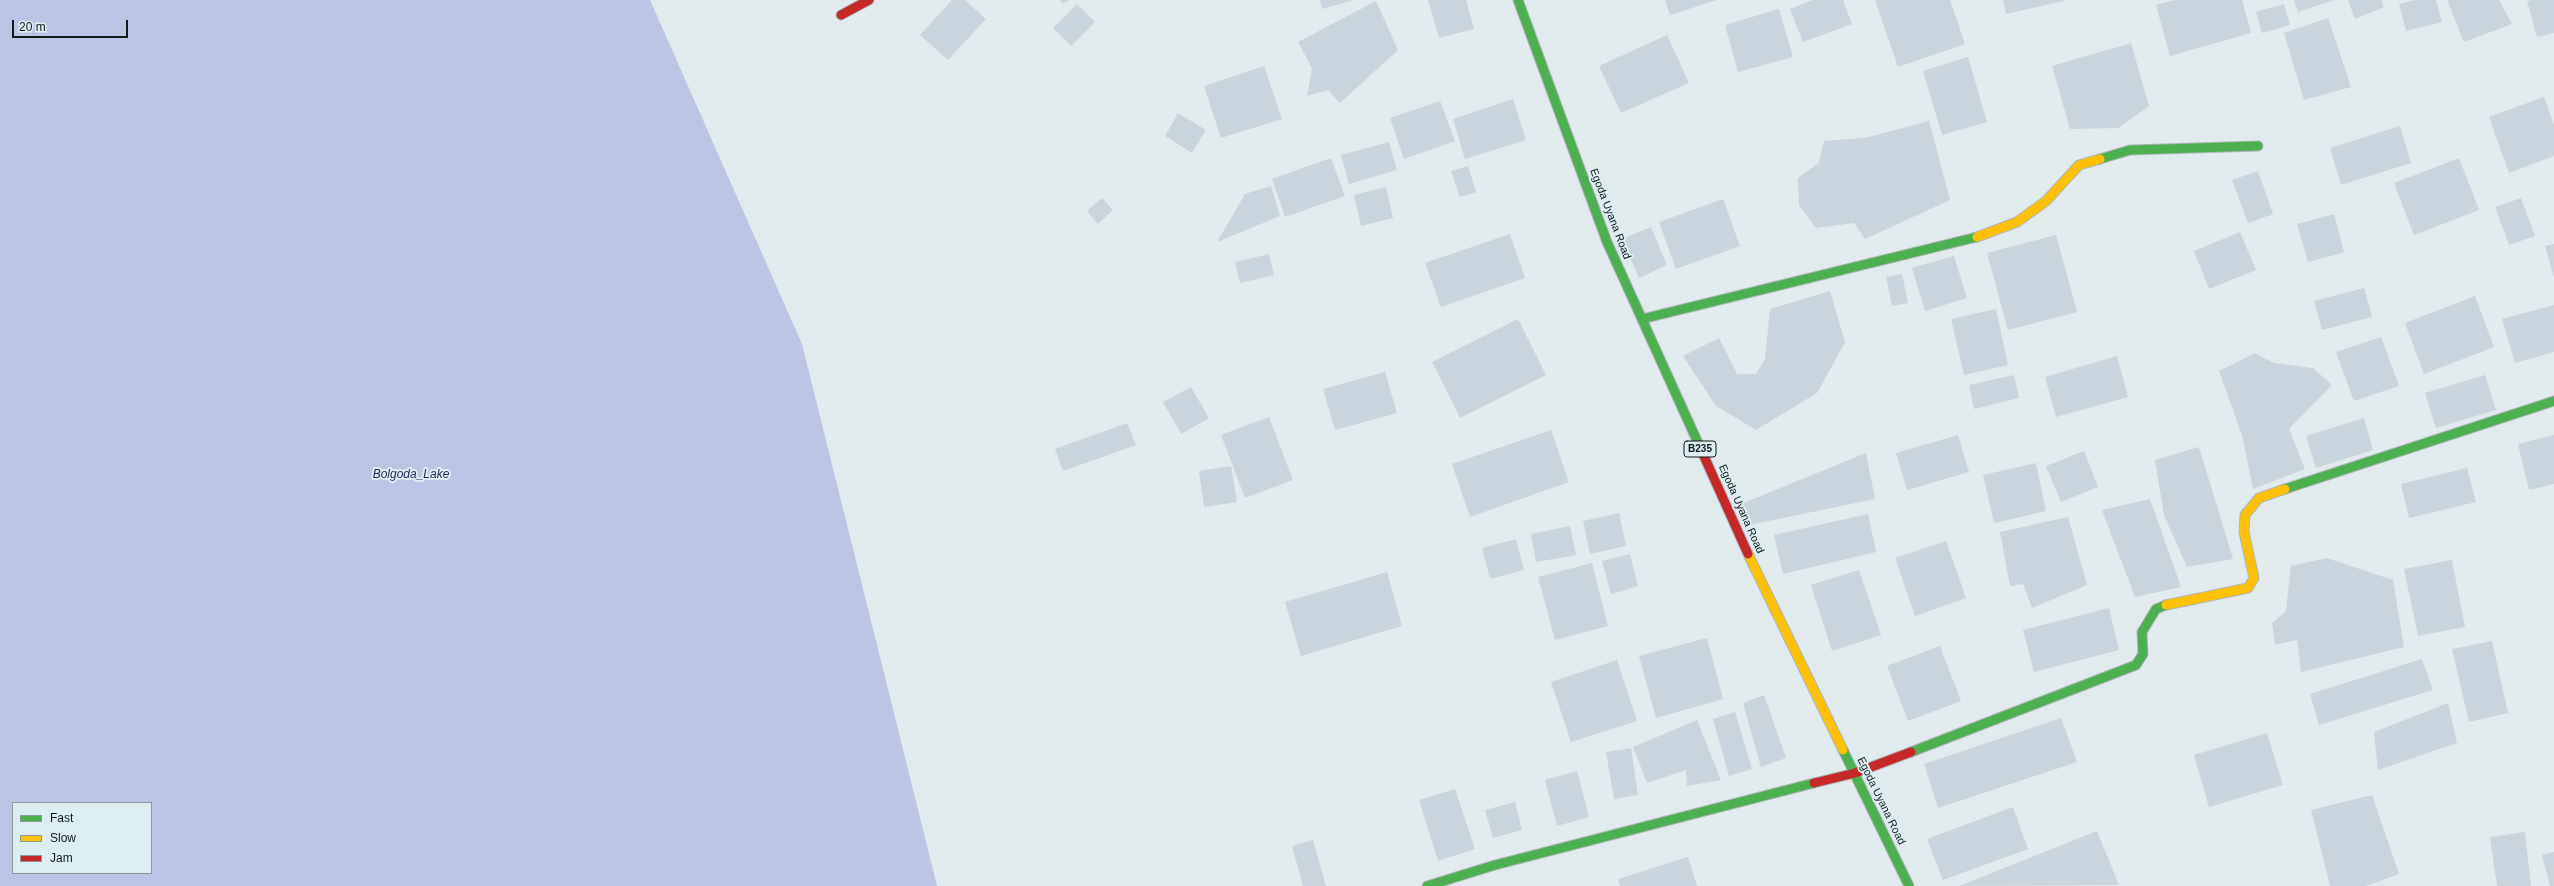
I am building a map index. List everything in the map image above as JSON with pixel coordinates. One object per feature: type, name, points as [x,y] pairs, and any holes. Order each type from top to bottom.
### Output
[{"type":"street","points":[[841,15],[869,0]]},
{"type":"street","name":"Egoda Uyana Road","points":[[1518,0],[1607,242],[1762,585],[1909,886]]},
{"type":"street","points":[[1642,319],[1977,237],[2017,222],[2046,201],[2079,165],[2130,150],[2258,146]]},
{"type":"street","points":[[1427,886],[1495,865],[1855,773],[2136,665],[2143,654],[2142,632],[2156,609],[2168,604],[2248,588],[2254,578],[2244,532],[2245,515],[2259,498],[2554,401]]},
{"type":"water","name":"Bolgoda_Lake","points":[[0,0],[650,0],[802,344],[937,886],[0,886]]},
{"type":"building","points":[[952,0],[965,0],[986,19],[948,60],[920,35]]},
{"type":"building","points":[[1060,0],[1070,0],[1062,4]]},
{"type":"building","points":[[1320,0],[1354,0],[1322,9]]},
{"type":"building","points":[[1428,0],[1466,0],[1474,29],[1439,38]]},
{"type":"building","points":[[1665,0],[1717,0],[1670,15]]},
{"type":"building","points":[[1813,0],[1843,0],[1852,24],[1803,42],[1790,9]]},
{"type":"building","points":[[1875,0],[1950,0],[1965,44],[1898,67]]},
{"type":"building","points":[[2003,0],[2063,0],[2064,1],[2006,14]]},
{"type":"building","points":[[2175,0],[2242,0],[2251,33],[2170,56],[2156,5]]},
{"type":"building","points":[[2294,0],[2334,0],[2298,12]]},
{"type":"building","points":[[2348,0],[2381,0],[2384,7],[2355,19]]},
{"type":"building","points":[[2415,0],[2436,0],[2442,22],[2406,31],[2399,4]]},
{"type":"building","points":[[2447,0],[2499,0],[2512,24],[2464,42]]},
{"type":"building","points":[[2554,0],[2554,33],[2537,37],[2527,1]]},
{"type":"building","points":[[1376,1],[1398,50],[1340,103],[1328,90],[1307,96],[1312,68],[1298,42]]},
{"type":"building","points":[[1077,4],[1095,22],[1071,46],[1053,28]]},
{"type":"building","points":[[2284,4],[2290,25],[2262,33],[2256,12]]},
{"type":"building","points":[[1779,9],[1793,57],[1738,72],[1725,25]]},
{"type":"building","points":[[2328,18],[2351,87],[2304,100],[2284,33]]},
{"type":"building","points":[[1667,35],[1689,83],[1621,113],[1599,66]]},
{"type":"building","points":[[2131,43],[2149,106],[2118,128],[2070,129],[2052,66]]},
{"type":"building","points":[[1968,57],[1987,122],[1942,135],[1923,71]]},
{"type":"building","points":[[1264,66],[1282,119],[1221,138],[1204,86]]},
{"type":"building","points":[[2544,97],[2554,125],[2554,156],[2509,173],[2489,117]]},
{"type":"building","points":[[1513,99],[1526,140],[1465,159],[1453,119]]},
{"type":"building","points":[[1440,101],[1455,141],[1404,159],[1390,118]]},
{"type":"building","points":[[1178,113],[1206,130],[1192,153],[1165,136]]},
{"type":"building","points":[[1929,121],[1950,200],[1865,239],[1854,223],[1816,228],[1799,205],[1798,178],[1819,163],[1824,141],[1865,138]]},
{"type":"building","points":[[2400,126],[2411,163],[2341,185],[2330,148]]},
{"type":"building","points":[[1389,142],[1397,170],[1349,184],[1341,155]]},
{"type":"building","points":[[1331,158],[1345,196],[1285,217],[1272,179]]},
{"type":"building","points":[[2459,158],[2479,210],[2414,235],[2394,183]]},
{"type":"building","points":[[1468,166],[1476,192],[1460,197],[1451,171]]},
{"type":"building","points":[[2258,171],[2273,214],[2248,223],[2232,180]]},
{"type":"building","points":[[1271,186],[1280,216],[1217,242],[1245,194]]},
{"type":"building","points":[[1386,187],[1393,218],[1361,226],[1354,195]]},
{"type":"building","points":[[1102,198],[1113,210],[1098,224],[1087,211]]},
{"type":"building","points":[[2521,198],[2535,236],[2509,245],[2495,207]]},
{"type":"building","points":[[1723,199],[1740,246],[1676,269],[1659,222]]},
{"type":"building","points":[[2334,214],[2344,252],[2308,262],[2297,224]]},
{"type":"building","points":[[1651,227],[1667,265],[1639,278],[1622,239]]},
{"type":"building","points":[[2240,232],[2256,270],[2209,289],[2194,251]]},
{"type":"building","points":[[1510,234],[1525,278],[1441,307],[1425,263]]},
{"type":"building","points":[[2056,235],[2077,312],[2008,330],[1987,253]]},
{"type":"building","points":[[2554,244],[2554,278],[2545,246]]},
{"type":"building","points":[[1269,254],[1274,275],[1240,283],[1235,262]]},
{"type":"building","points":[[1954,256],[1967,298],[1925,311],[1912,268]]},
{"type":"building","points":[[1902,274],[1908,303],[1892,306],[1886,277]]},
{"type":"building","points":[[2364,288],[2372,317],[2322,330],[2314,301]]},
{"type":"building","points":[[1830,291],[1845,342],[1817,393],[1756,430],[1716,406],[1683,356],[1719,338],[1737,374],[1756,374],[1765,359],[1770,309]]},
{"type":"building","points":[[2475,296],[2494,347],[2424,374],[2405,323]]},
{"type":"building","points":[[2554,305],[2554,352],[2515,363],[2502,319]]},
{"type":"building","points":[[1996,309],[2008,365],[1964,375],[1951,319]]},
{"type":"building","points":[[1518,319],[1546,375],[1460,418],[1432,362]]},
{"type":"building","points":[[2381,337],[2399,386],[2354,401],[2336,352]]},
{"type":"building","points":[[2255,353],[2274,363],[2313,368],[2332,385],[2289,429],[2305,469],[2253,489],[2242,435],[2219,371]]},
{"type":"building","points":[[2117,356],[2128,397],[2056,417],[2045,377]]},
{"type":"building","points":[[1385,372],[1397,413],[1335,430],[1323,389]]},
{"type":"building","points":[[2014,375],[2019,398],[1974,409],[1969,385]]},
{"type":"building","points":[[2485,375],[2496,410],[2436,428],[2425,393]]},
{"type":"building","points":[[1191,387],[1209,418],[1181,434],[1163,402]]},
{"type":"building","points":[[1269,417],[1293,480],[1245,498],[1221,435]]},
{"type":"building","points":[[2364,418],[2373,450],[2316,468],[2306,436]]},
{"type":"building","points":[[1127,423],[1136,445],[1063,471],[1055,449]]},
{"type":"building","points":[[1551,430],[1569,482],[1470,517],[1452,464]]},
{"type":"building","points":[[1958,435],[1969,472],[1907,490],[1896,453]]},
{"type":"building","points":[[2554,435],[2554,484],[2529,490],[2518,444]]},
{"type":"building","points":[[2199,447],[2233,559],[2187,567],[2164,515],[2155,460]]},
{"type":"building","points":[[2084,451],[2098,487],[2061,502],[2046,466]]},
{"type":"building","points":[[1866,453],[1875,499],[1749,525],[1741,504]]},
{"type":"building","points":[[2036,463],[2046,511],[1994,523],[1983,475]]},
{"type":"building","points":[[1231,466],[1237,502],[1204,507],[1199,471]]},
{"type":"building","points":[[2467,468],[2476,502],[2409,518],[2401,484]]},
{"type":"building","points":[[2150,499],[2181,587],[2135,597],[2102,510]]},
{"type":"building","points":[[1619,513],[1626,546],[1590,554],[1583,521]]},
{"type":"building","points":[[1868,514],[1876,552],[1783,574],[1774,535]]},
{"type":"building","points":[[2068,517],[2087,585],[2032,608],[2023,584],[2010,586],[2000,532]]},
{"type":"building","points":[[1570,526],[1576,555],[1536,562],[1531,534]]},
{"type":"building","points":[[1516,539],[1524,570],[1490,579],[1482,548]]},
{"type":"building","points":[[1946,541],[1966,598],[1915,616],[1895,558]]},
{"type":"building","points":[[1630,554],[1638,586],[1611,594],[1602,561]]},
{"type":"building","points":[[2327,558],[2393,580],[2404,647],[2301,672],[2297,640],[2275,645],[2272,623],[2286,611],[2291,566]]},
{"type":"building","points":[[2452,560],[2465,627],[2418,636],[2404,569]]},
{"type":"building","points":[[1592,563],[1608,626],[1555,640],[1538,577]]},
{"type":"building","points":[[1859,570],[1881,635],[1832,651],[1811,585]]},
{"type":"building","points":[[1387,572],[1402,626],[1301,656],[1285,602]]},
{"type":"building","points":[[2109,608],[2119,650],[2034,672],[2023,630]]},
{"type":"building","points":[[1707,638],[1723,699],[1656,718],[1639,656]]},
{"type":"building","points":[[2492,641],[2508,713],[2469,722],[2452,649]]},
{"type":"building","points":[[1940,646],[1961,701],[1908,721],[1887,666]]},
{"type":"building","points":[[2422,659],[2433,690],[2319,725],[2310,694]]},
{"type":"building","points":[[1617,660],[1637,721],[1571,742],[1551,682]]},
{"type":"building","points":[[1764,695],[1786,758],[1761,767],[1743,703]]},
{"type":"building","points":[[2448,703],[2457,743],[2378,770],[2374,732]]},
{"type":"building","points":[[1735,712],[1752,769],[1729,776],[1713,719]]},
{"type":"building","points":[[2061,718],[2077,762],[1938,808],[1924,764]]},
{"type":"building","points":[[1697,720],[1721,780],[1687,786],[1686,770],[1647,783],[1633,747]]},
{"type":"building","points":[[2267,733],[2283,785],[2209,807],[2194,755]]},
{"type":"building","points":[[1631,748],[1638,795],[1614,799],[1606,752]]},
{"type":"building","points":[[1577,771],[1589,817],[1557,826],[1545,780]]},
{"type":"building","points":[[1455,789],[1475,849],[1438,861],[1419,800]]},
{"type":"building","points":[[2372,795],[2399,874],[2366,886],[2330,886],[2311,810]]},
{"type":"building","points":[[1515,802],[1522,830],[1493,838],[1485,810]]},
{"type":"building","points":[[2013,807],[2028,849],[1943,880],[1927,839]]},
{"type":"building","points":[[2097,831],[2119,885],[1959,886]]},
{"type":"building","points":[[2525,832],[2531,886],[2497,886],[2490,837]]},
{"type":"building","points":[[1313,840],[1326,886],[1303,886],[1292,846]]},
{"type":"building","points":[[2554,852],[2554,886],[2550,886],[2542,855]]},
{"type":"building","points":[[1688,857],[1697,886],[1620,886],[1618,879]]},
{"type":"traffic: fast","points":[[1518,0],[1607,242],[1699,445]]},
{"type":"traffic: fast","points":[[2100,159],[2130,150],[2258,146]]},
{"type":"traffic: fast","points":[[1642,319],[1977,237]]},
{"type":"traffic: fast","points":[[2285,489],[2554,401]]},
{"type":"traffic: fast","points":[[1911,752],[2136,665],[2143,654],[2142,632],[2156,609],[2166,605]]},
{"type":"traffic: fast","points":[[1843,750],[1909,886]]},
{"type":"traffic: fast","points":[[1427,886],[1495,865],[1814,783]]},
{"type":"traffic: slow","points":[[1977,237],[2017,222],[2046,201],[2079,165],[2100,159]]},
{"type":"traffic: slow","points":[[2166,605],[2248,588],[2254,578],[2244,532],[2245,515],[2259,498],[2285,489]]},
{"type":"traffic: slow","points":[[1748,554],[1843,750]]},
{"type":"traffic: jam","points":[[841,15],[869,0]]},
{"type":"traffic: jam","points":[[1699,445],[1748,554]]},
{"type":"traffic: jam","points":[[1814,783],[1855,773],[1911,752]]}]
